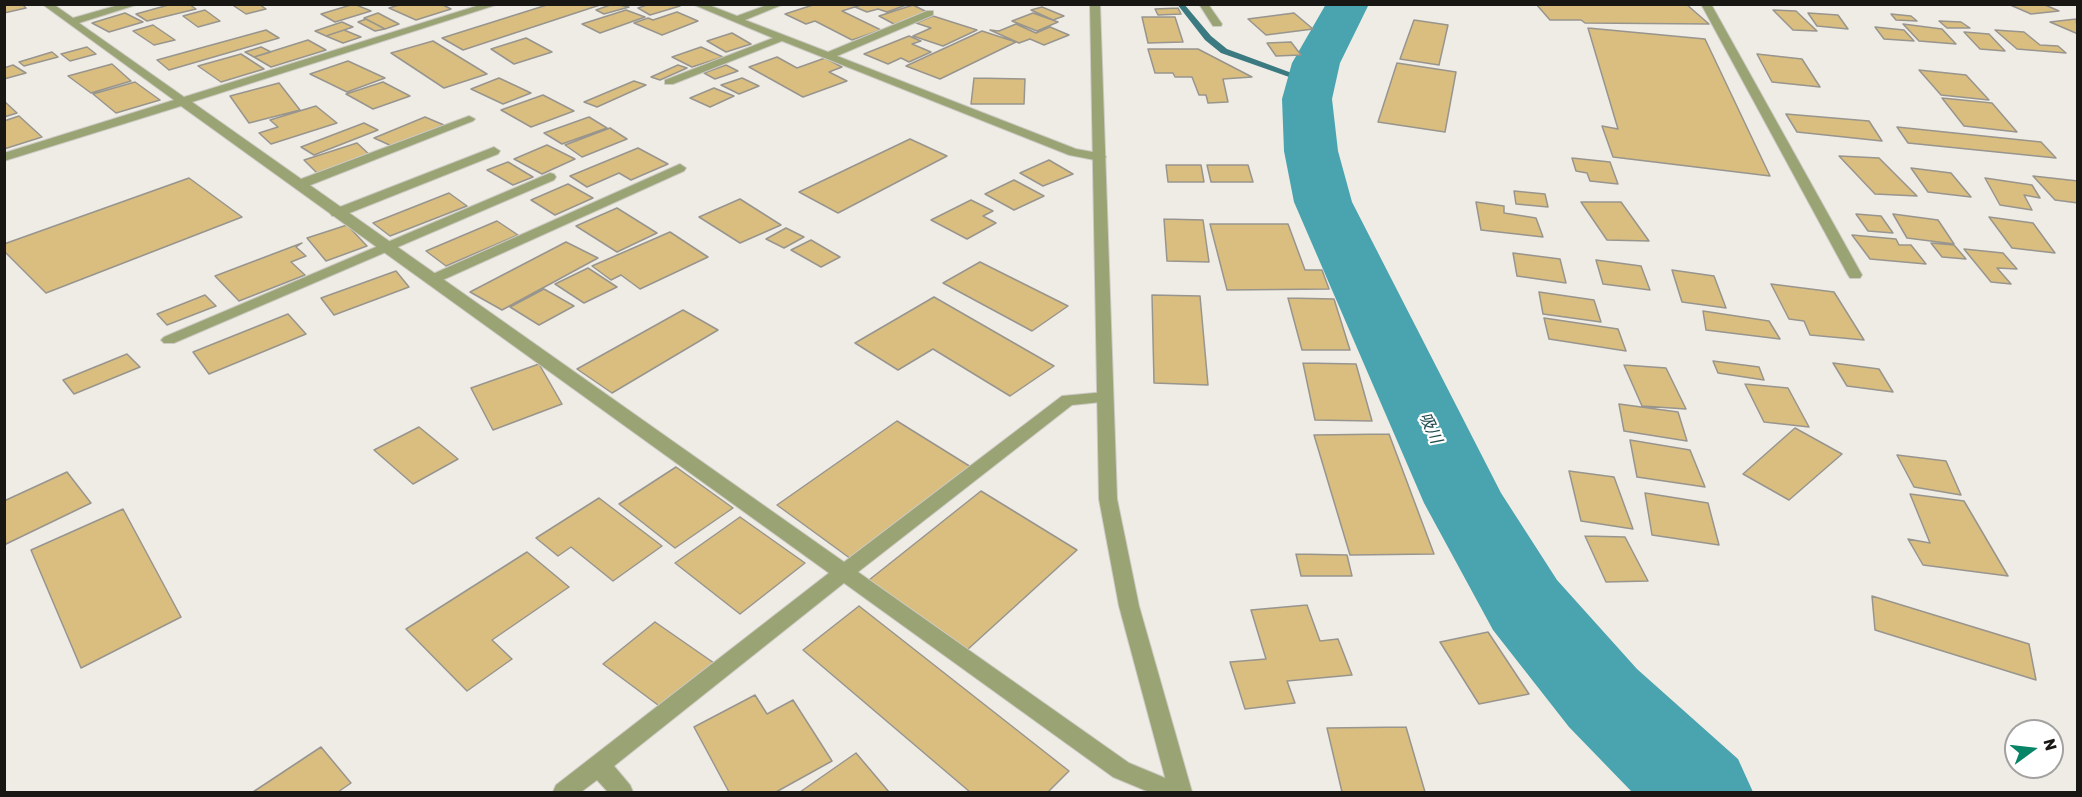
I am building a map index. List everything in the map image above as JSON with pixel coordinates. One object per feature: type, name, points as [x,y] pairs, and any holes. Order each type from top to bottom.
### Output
[{"type":"street","points":[[46,4],[1121,770],[1174,792]]},
{"type":"street","points":[[70,22],[135,4]]},
{"type":"street","points":[[4,157],[495,4]]},
{"type":"street","points":[[696,4],[1073,152],[1100,157]]},
{"type":"street","points":[[736,20],[780,4]]},
{"type":"street","points":[[1095,4],[1108,499],[1129,606],[1181,792]]},
{"type":"street","points":[[1203,4],[1217,24]]},
{"type":"street","points":[[1706,4],[1855,274]]},
{"type":"street","points":[[828,56],[930,13]]},
{"type":"street","points":[[669,82],[782,38]]},
{"type":"street","points":[[297,185],[469,119]]},
{"type":"street","points":[[337,213],[494,152]]},
{"type":"street","points":[[431,280],[680,168]]},
{"type":"street","points":[[170,339],[550,177]]},
{"type":"street","points":[[564,792],[1068,400],[1105,397]]},
{"type":"street","points":[[599,765],[622,792]]},
{"type":"building","points":[[22,4],[26,8],[4,13],[4,6]]},
{"type":"building","points":[[172,4],[189,4],[196,9],[147,21],[136,14]]},
{"type":"building","points":[[231,4],[259,4],[266,9],[246,14]]},
{"type":"building","points":[[354,4],[371,11],[335,22],[321,14]]},
{"type":"building","points":[[402,4],[441,4],[451,9],[416,20],[389,8]]},
{"type":"building","points":[[550,4],[603,4],[463,50],[442,38]]},
{"type":"building","points":[[613,4],[629,7],[604,14],[596,10]]},
{"type":"building","points":[[650,4],[680,6],[650,15],[638,8]]},
{"type":"building","points":[[816,4],[864,4],[842,11],[881,30],[852,40],[815,21],[806,24],[785,14]]},
{"type":"building","points":[[864,4],[909,4],[887,12],[878,9],[867,12],[855,7]]},
{"type":"building","points":[[1536,4],[1686,4],[1709,24],[1585,23],[1581,20],[1550,20]]},
{"type":"building","points":[[2008,4],[2043,4],[2059,11],[2031,14]]},
{"type":"building","points":[[913,5],[929,13],[894,24],[879,16]]},
{"type":"building","points":[[1042,7],[1064,16],[1053,20],[1031,10]]},
{"type":"building","points":[[1178,8],[1181,14],[1158,15],[1155,9]]},
{"type":"building","points":[[205,10],[220,21],[198,27],[183,16]]},
{"type":"building","points":[[626,10],[645,17],[600,33],[582,24]]},
{"type":"building","points":[[1773,10],[1796,11],[1817,31],[1793,30]]},
{"type":"building","points":[[677,12],[698,21],[662,35],[634,23],[648,18],[653,20]]},
{"type":"building","points":[[125,13],[143,22],[109,32],[92,23]]},
{"type":"building","points":[[378,13],[399,24],[385,29],[364,18]]},
{"type":"building","points":[[1033,13],[1058,22],[1037,31],[1012,21]]},
{"type":"building","points":[[1294,13],[1313,29],[1266,35],[1248,19]]},
{"type":"building","points":[[1808,13],[1838,15],[1848,29],[1817,26]]},
{"type":"building","points":[[1891,14],[1911,16],[1917,21],[1896,20]]},
{"type":"building","points":[[933,16],[977,30],[943,46],[913,36],[931,28],[916,23]]},
{"type":"building","points":[[1142,17],[1175,17],[1183,42],[1148,43]]},
{"type":"building","points":[[366,19],[385,29],[375,31],[358,22]]},
{"type":"building","points":[[2076,19],[2078,34],[2050,22]]},
{"type":"building","points":[[1414,20],[1448,25],[1439,65],[1400,59]]},
{"type":"building","points":[[1939,21],[1961,22],[1970,28],[1947,28]]},
{"type":"building","points":[[342,22],[353,27],[326,36],[315,31]]},
{"type":"building","points":[[1016,24],[1036,33],[1050,27],[1069,35],[1044,45],[1030,39],[1019,43],[990,30],[999,31]]},
{"type":"building","points":[[1903,24],[1942,29],[1956,44],[1919,41]]},
{"type":"building","points":[[153,25],[175,40],[154,45],[133,31]]},
{"type":"building","points":[[1875,27],[1904,30],[1914,41],[1884,39]]},
{"type":"building","points":[[1588,28],[1705,39],[1770,176],[1613,157],[1602,126],[1618,129]]},
{"type":"building","points":[[266,30],[279,38],[169,70],[157,60]]},
{"type":"building","points":[[344,30],[361,37],[343,43],[326,36]]},
{"type":"building","points":[[1995,30],[2024,32],[2040,45],[2058,46],[2066,53],[2017,49]]},
{"type":"building","points":[[982,31],[1016,42],[940,79],[906,66]]},
{"type":"building","points":[[1964,32],[1989,34],[2005,51],[1980,49]]},
{"type":"building","points":[[732,33],[751,44],[726,52],[707,41]]},
{"type":"building","points":[[909,36],[921,41],[912,44],[931,52],[909,62],[901,58],[888,64],[864,54]]},
{"type":"building","points":[[526,38],[552,52],[514,64],[491,49]]},
{"type":"building","points":[[308,40],[326,50],[271,67],[254,57]]},
{"type":"building","points":[[433,41],[487,74],[444,88],[391,53]]},
{"type":"building","points":[[1291,42],[1301,55],[1276,56],[1267,43]]},
{"type":"building","points":[[87,47],[96,54],[70,61],[61,54]]},
{"type":"building","points":[[261,47],[271,52],[254,57],[245,52]]},
{"type":"building","points":[[701,47],[723,57],[692,67],[672,57]]},
{"type":"building","points":[[1148,49],[1198,49],[1252,77],[1223,79],[1228,102],[1208,103],[1206,95],[1199,95],[1192,77],[1175,77],[1173,73],[1155,73]]},
{"type":"building","points":[[52,52],[58,57],[24,66],[19,62]]},
{"type":"building","points":[[241,54],[264,69],[221,82],[198,66]]},
{"type":"building","points":[[1757,54],[1802,59],[1820,87],[1772,82]]},
{"type":"building","points":[[777,57],[797,68],[825,58],[842,67],[829,72],[847,81],[803,97],[749,67]]},
{"type":"building","points":[[348,61],[385,78],[347,92],[310,74]]},
{"type":"building","points":[[1397,63],[1456,72],[1445,132],[1378,122]]},
{"type":"building","points":[[112,64],[131,81],[91,93],[68,76]]},
{"type":"building","points":[[13,65],[26,73],[4,79],[4,68]]},
{"type":"building","points":[[678,65],[687,68],[660,80],[651,77]]},
{"type":"building","points":[[726,65],[738,71],[715,79],[704,73]]},
{"type":"building","points":[[1919,70],[1966,75],[1989,100],[1941,95]]},
{"type":"building","points":[[499,78],[531,93],[503,104],[471,89]]},
{"type":"building","points":[[742,78],[759,86],[739,94],[721,85]]},
{"type":"building","points":[[974,78],[1025,79],[1024,104],[971,104]]},
{"type":"building","points":[[634,81],[646,85],[597,107],[584,102]]},
{"type":"building","points":[[135,82],[160,100],[116,113],[93,94]]},
{"type":"building","points":[[383,82],[410,96],[373,109],[346,94]]},
{"type":"building","points":[[279,83],[300,110],[249,123],[230,96]]},
{"type":"building","points":[[714,88],[734,96],[710,107],[690,98]]},
{"type":"building","points":[[543,95],[574,111],[531,127],[501,110]]},
{"type":"building","points":[[1942,98],[1992,103],[2017,132],[1964,126]]},
{"type":"building","points":[[4,101],[17,113],[4,117]]},
{"type":"building","points":[[316,106],[337,123],[271,144],[259,133],[278,127],[270,120]]},
{"type":"building","points":[[1786,114],[1869,121],[1882,141],[1797,132]]},
{"type":"building","points":[[19,116],[42,137],[4,149],[4,121]]},
{"type":"building","points":[[425,117],[444,125],[394,147],[374,138]]},
{"type":"building","points":[[589,117],[607,128],[562,144],[544,133]]},
{"type":"building","points":[[364,123],[378,130],[314,155],[301,147]]},
{"type":"building","points":[[1897,127],[2041,142],[2056,158],[1908,143]]},
{"type":"building","points":[[610,128],[627,139],[582,157],[565,145]]},
{"type":"building","points":[[910,139],[947,156],[838,213],[799,192]]},
{"type":"building","points":[[357,143],[371,156],[317,173],[304,160]]},
{"type":"building","points":[[547,145],[575,159],[542,174],[514,159]]},
{"type":"building","points":[[638,148],[668,164],[631,180],[619,173],[587,187],[570,176]]},
{"type":"building","points":[[1839,156],[1879,158],[1917,196],[1875,194]]},
{"type":"building","points":[[1572,158],[1610,162],[1618,184],[1590,181],[1587,173],[1576,171]]},
{"type":"building","points":[[1049,160],[1073,174],[1043,186],[1020,173]]},
{"type":"building","points":[[508,162],[533,177],[513,185],[487,170]]},
{"type":"building","points":[[1166,165],[1201,165],[1204,182],[1168,182]]},
{"type":"building","points":[[1207,165],[1248,165],[1253,182],[1211,182]]},
{"type":"building","points":[[1911,168],[1951,173],[1971,197],[1928,192]]},
{"type":"building","points":[[2033,176],[2078,181],[2078,203],[2055,200]]},
{"type":"building","points":[[189,178],[242,217],[46,293],[4,251],[4,244]]},
{"type":"building","points":[[1985,178],[2032,185],[2040,198],[2024,195],[2032,210],[2000,205]]},
{"type":"building","points":[[1014,180],[1044,196],[1014,210],[985,194]]},
{"type":"building","points":[[568,184],[593,198],[555,215],[531,200]]},
{"type":"building","points":[[1514,191],[1545,194],[1548,207],[1516,204]]},
{"type":"building","points":[[449,193],[467,206],[390,236],[373,223]]},
{"type":"building","points":[[740,199],[781,225],[740,243],[699,217]]},
{"type":"building","points":[[971,200],[993,211],[983,216],[996,223],[967,239],[931,220]]},
{"type":"building","points":[[1476,202],[1504,206],[1504,213],[1536,218],[1543,237],[1481,230]]},
{"type":"building","points":[[1581,202],[1621,202],[1649,241],[1607,240]]},
{"type":"building","points":[[617,208],[657,233],[617,252],[576,226]]},
{"type":"building","points":[[1856,214],[1881,216],[1893,233],[1868,231]]},
{"type":"building","points":[[1893,214],[1938,220],[1954,244],[1907,238]]},
{"type":"building","points":[[1989,217],[2033,223],[2055,253],[2012,248]]},
{"type":"building","points":[[1164,219],[1203,220],[1209,262],[1167,261]]},
{"type":"building","points":[[497,221],[518,235],[446,266],[426,251]]},
{"type":"building","points":[[1210,224],[1288,224],[1305,270],[1322,270],[1329,289],[1227,290]]},
{"type":"building","points":[[347,225],[367,246],[326,261],[307,238]]},
{"type":"building","points":[[786,228],[804,237],[784,248],[766,239]]},
{"type":"building","points":[[670,232],[708,257],[640,289],[621,275],[611,280],[592,266]]},
{"type":"building","points":[[1852,235],[1896,239],[1899,245],[1911,245],[1926,264],[1870,259]]},
{"type":"building","points":[[811,240],[840,257],[821,267],[791,250]]},
{"type":"building","points":[[566,242],[598,258],[502,310],[470,292]]},
{"type":"building","points":[[302,243],[296,247],[306,256],[291,262],[305,275],[239,301],[215,276]]},
{"type":"building","points":[[1931,243],[1954,245],[1966,259],[1942,257]]},
{"type":"building","points":[[1964,249],[2003,253],[2017,269],[1997,268],[2011,284],[1991,282]]},
{"type":"building","points":[[1513,253],[1560,259],[1566,283],[1517,276]]},
{"type":"building","points":[[1596,260],[1641,266],[1650,290],[1603,284]]},
{"type":"building","points":[[980,262],[1068,306],[1032,331],[943,283]]},
{"type":"building","points":[[588,268],[617,287],[584,303],[555,284]]},
{"type":"building","points":[[1672,270],[1714,276],[1726,308],[1682,302]]},
{"type":"building","points":[[396,271],[409,287],[334,315],[321,298]]},
{"type":"building","points":[[1771,284],[1834,292],[1864,340],[1810,335],[1804,321],[1789,319]]},
{"type":"building","points":[[544,289],[574,306],[539,325],[510,307]]},
{"type":"building","points":[[1539,292],[1594,300],[1601,322],[1543,314]]},
{"type":"building","points":[[205,295],[216,306],[167,325],[157,314]]},
{"type":"building","points":[[1152,295],[1200,296],[1208,385],[1154,383]]},
{"type":"building","points":[[934,297],[1054,366],[1010,396],[933,349],[898,370],[855,343]]},
{"type":"building","points":[[1288,298],[1334,299],[1350,350],[1302,350]]},
{"type":"building","points":[[683,310],[718,330],[612,393],[577,369]]},
{"type":"building","points":[[1703,311],[1769,321],[1780,339],[1706,330]]},
{"type":"building","points":[[288,314],[306,334],[209,374],[193,352]]},
{"type":"building","points":[[1544,318],[1618,329],[1626,351],[1549,339]]},
{"type":"building","points":[[127,354],[140,367],[74,394],[63,380]]},
{"type":"building","points":[[1713,361],[1759,367],[1764,380],[1718,373]]},
{"type":"building","points":[[1303,363],[1356,364],[1372,421],[1315,420]]},
{"type":"building","points":[[1833,363],[1879,369],[1893,392],[1847,386]]},
{"type":"building","points":[[539,364],[562,404],[493,430],[471,388]]},
{"type":"building","points":[[1624,365],[1666,368],[1686,409],[1642,406]]},
{"type":"building","points":[[1745,384],[1788,388],[1809,427],[1764,422]]},
{"type":"building","points":[[1619,404],[1678,412],[1687,441],[1624,431]]},
{"type":"building","points":[[897,421],[971,467],[851,559],[777,505]]},
{"type":"building","points":[[419,427],[458,459],[413,484],[374,450]]},
{"type":"building","points":[[1795,428],[1842,454],[1789,500],[1743,474]]},
{"type":"building","points":[[1389,434],[1434,554],[1350,555],[1314,435]]},
{"type":"building","points":[[1630,440],[1690,450],[1705,487],[1637,477]]},
{"type":"building","points":[[1897,455],[1946,461],[1961,495],[1914,487]]},
{"type":"building","points":[[676,467],[733,508],[675,548],[619,504]]},
{"type":"building","points":[[1569,471],[1614,477],[1633,529],[1581,521]]},
{"type":"building","points":[[67,472],[91,503],[4,545],[4,501]]},
{"type":"building","points":[[981,491],[1077,550],[967,650],[869,580]]},
{"type":"building","points":[[1645,493],[1708,503],[1719,545],[1652,535]]},
{"type":"building","points":[[1910,494],[1964,501],[2008,576],[1923,565],[1908,539],[1930,543]]},
{"type":"building","points":[[599,498],[662,546],[613,581],[571,547],[558,556],[536,538]]},
{"type":"building","points":[[123,509],[181,617],[81,668],[31,550]]},
{"type":"building","points":[[740,517],[805,563],[740,614],[675,563]]},
{"type":"building","points":[[1585,536],[1625,537],[1648,581],[1606,582]]},
{"type":"building","points":[[527,552],[569,587],[492,640],[512,659],[467,691],[406,629]]},
{"type":"building","points":[[1296,554],[1347,555],[1352,576],[1301,576]]},
{"type":"building","points":[[1872,596],[2029,644],[2036,680],[1875,630]]},
{"type":"building","points":[[1307,605],[1320,641],[1338,639],[1352,675],[1287,681],[1295,703],[1245,709],[1230,662],[1266,659],[1251,610]]},
{"type":"building","points":[[859,606],[1069,771],[1048,792],[970,792],[803,650]]},
{"type":"building","points":[[655,622],[714,663],[662,708],[603,664]]},
{"type":"building","points":[[1488,632],[1529,694],[1479,704],[1440,642]]},
{"type":"building","points":[[755,695],[767,714],[793,700],[832,761],[776,792],[729,792],[694,727]]},
{"type":"building","points":[[1406,727],[1425,792],[1342,792],[1327,728]]},
{"type":"building","points":[[321,747],[351,783],[338,792],[253,792]]},
{"type":"building","points":[[856,753],[889,792],[800,792]]},
{"type":"waterway","points":[[1180,4],[1208,38],[1224,51],[1312,82]]},
{"type":"waterway","name":"吸川","points":[[1348,4],[1316,63],[1307,99],[1311,151],[1323,202],[1465,503],[1525,605],[1603,698],[1701,792]]}]
